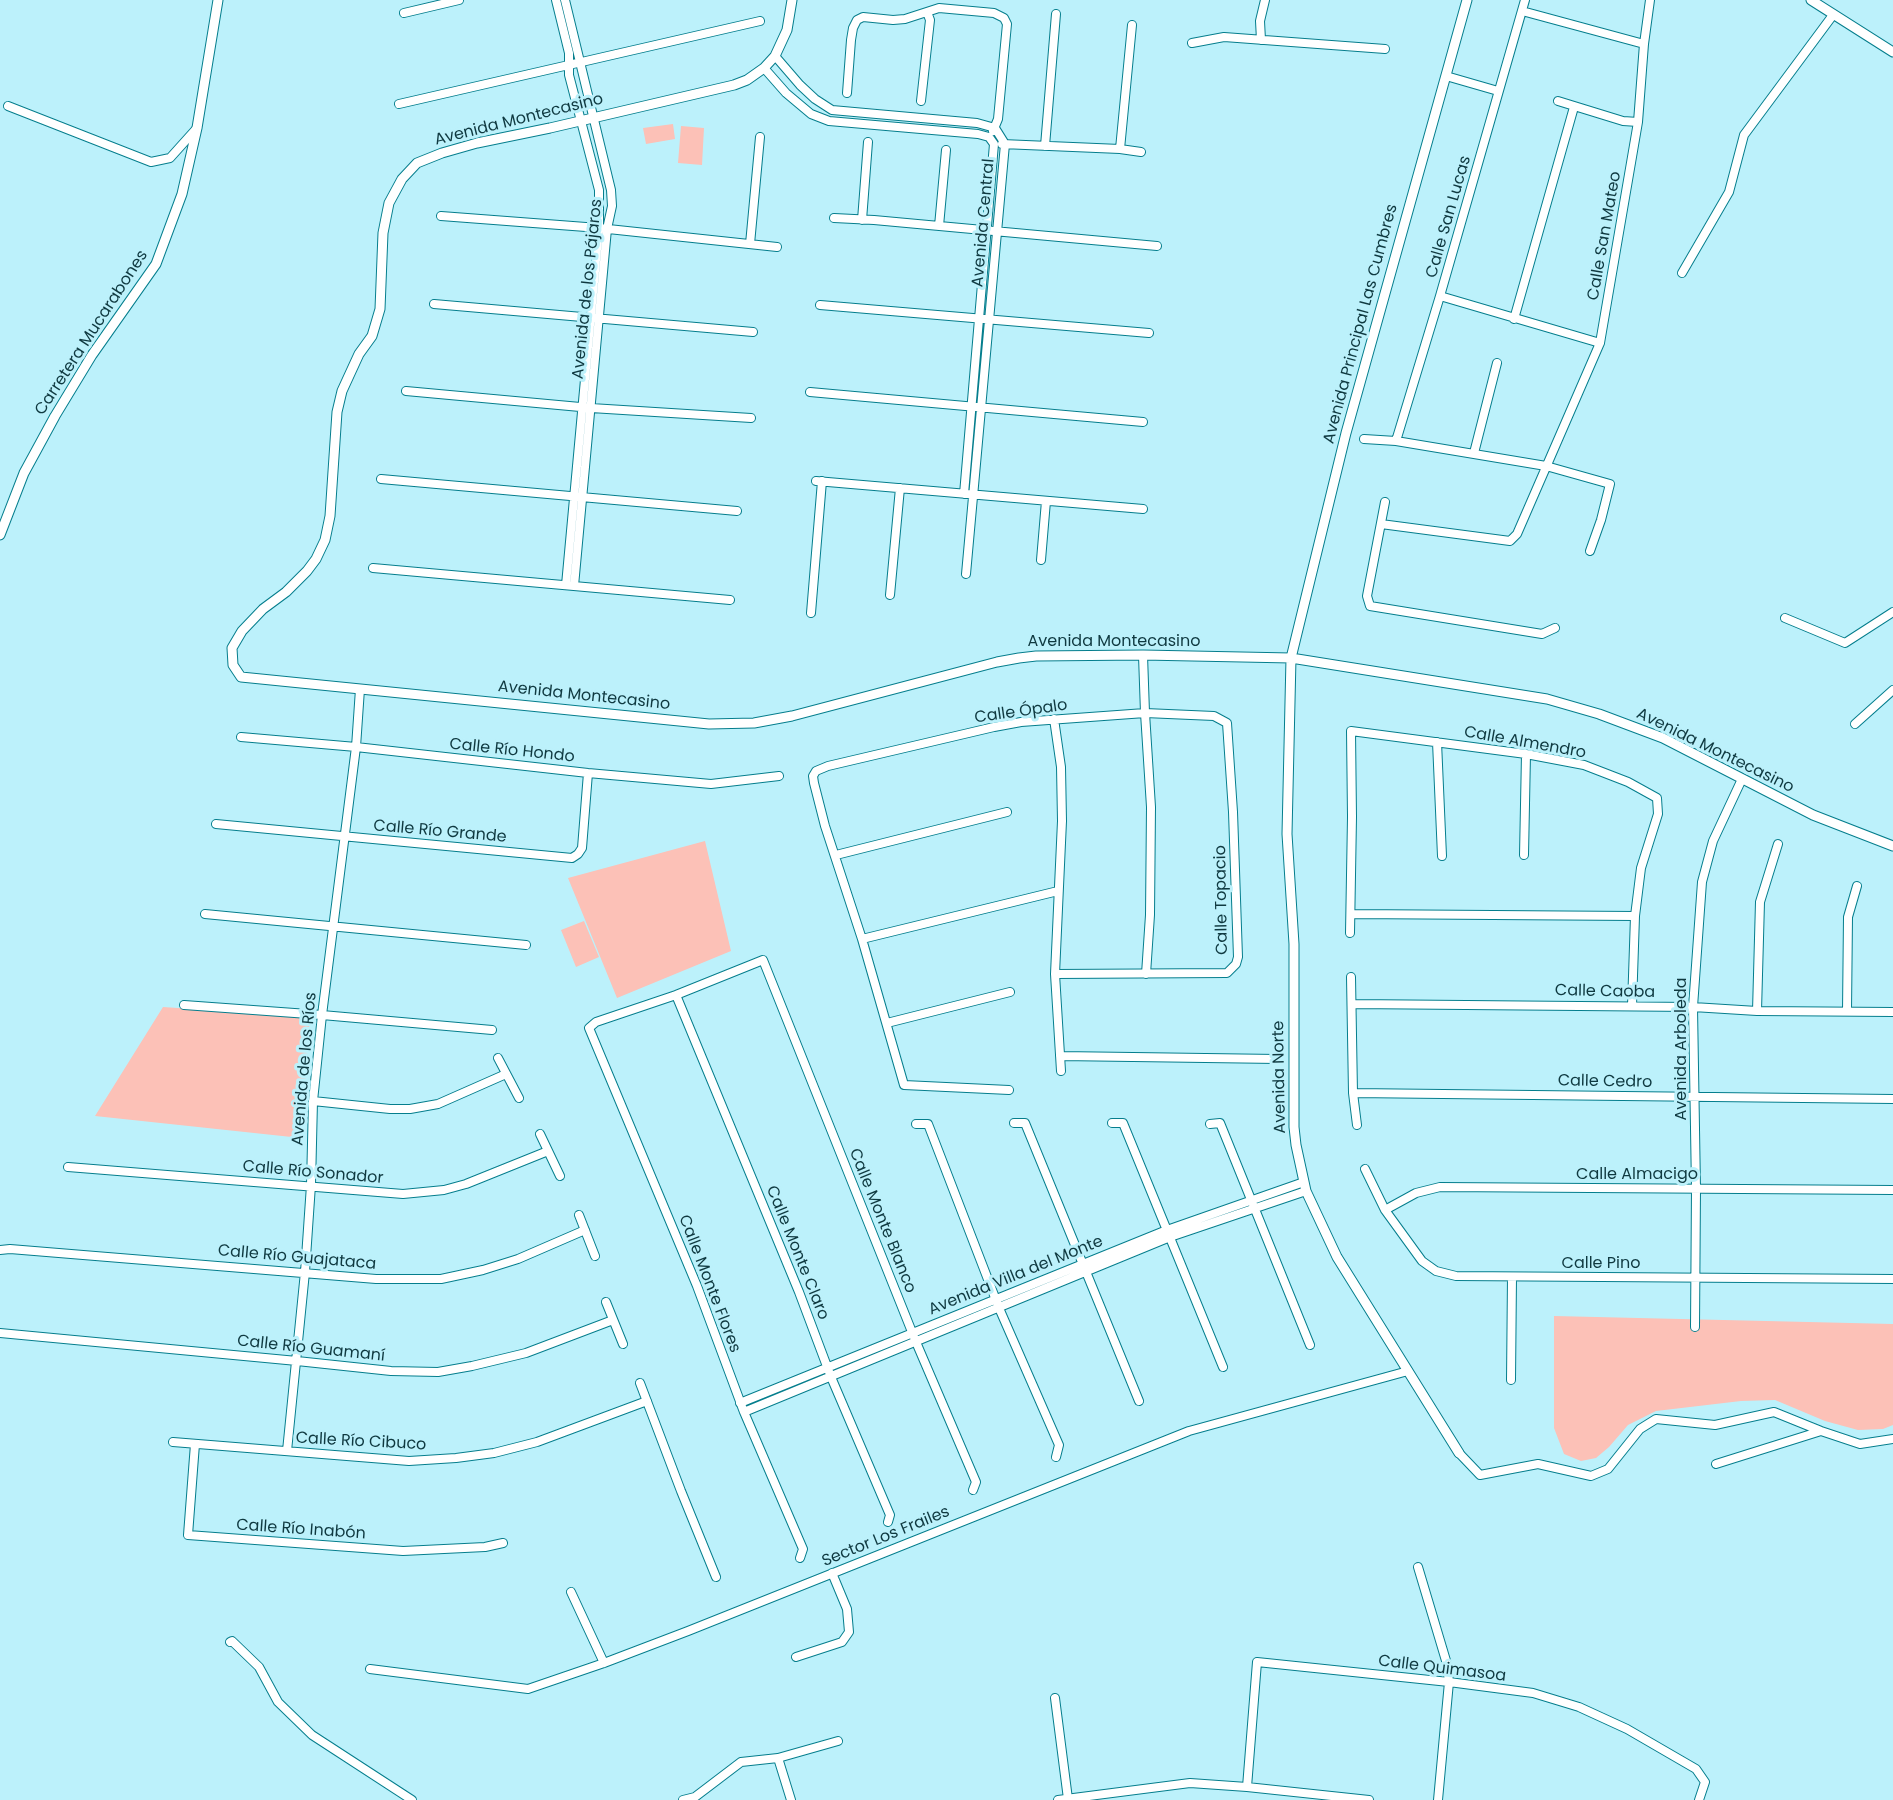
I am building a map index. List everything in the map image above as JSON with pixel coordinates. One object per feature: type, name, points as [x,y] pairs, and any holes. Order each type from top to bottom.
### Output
[{"type":"street","name":"Carretera Mucarabones","points":[[0,535],[24,473],[55,416],[92,355],[156,264],[183,194],[197,128],[218,0]]},
{"type":"street","points":[[404,13],[459,0]]},
{"type":"street","name":"Avenida de los Pájaros","points":[[556,0],[569,53],[569,75],[598,190],[603,228],[570,586]]},
{"type":"street","name":"Avenida de los Pájaros","points":[[565,0],[611,190],[612,206],[603,228]]},
{"type":"street","name":"Avenida Montecasino","points":[[792,0],[787,30],[775,56],[764,68],[747,80],[734,85],[477,143],[442,153],[417,163],[402,179],[388,203],[383,233],[380,309],[372,336],[359,354],[342,391],[337,412],[330,516],[325,540],[307,571],[242,631],[232,648],[233,665],[241,677],[709,724],[754,723],[792,716],[997,662],[1036,656],[1143,655],[1291,658],[1547,699],[1599,714],[1663,738],[1813,815],[1893,846]]},
{"type":"street","points":[[1261,40],[1260,21],[1265,0]]},
{"type":"street","name":"Avenida Principal Las Cumbres","points":[[1291,658],[1348,426],[1467,0]]},
{"type":"street","name":"Calle San Lucas","points":[[1396,441],[1525,0]]},
{"type":"street","name":"Calle San Mateo","points":[[1381,524],[1510,541],[1517,534],[1600,343],[1638,122],[1650,0]]},
{"type":"street","points":[[1811,0],[1893,52]]},
{"type":"street","points":[[847,93],[851,40],[857,20],[863,17],[905,19],[939,8],[994,13],[1004,18],[1007,24],[998,119],[991,140],[1005,144],[1141,152]]},
{"type":"street","points":[[1522,11],[1644,44]]},
{"type":"street","points":[[921,101],[930,20],[927,12]]},
{"type":"street","points":[[1045,146],[1056,14]]},
{"type":"street","points":[[1682,273],[1730,192],[1744,135],[1833,15]]},
{"type":"street","points":[[399,104],[760,21]]},
{"type":"street","points":[[1120,149],[1132,25]]},
{"type":"street","points":[[1192,43],[1224,37],[1385,49]]},
{"type":"street","points":[[775,56],[807,92],[832,110],[977,123],[994,128]]},
{"type":"street","name":"Avenida Central","points":[[764,68],[786,93],[811,114],[829,121],[978,134],[991,140],[987,230],[964,494]]},
{"type":"street","points":[[1446,76],[1498,91]]},
{"type":"street","points":[[1558,101],[1623,121],[1638,122]]},
{"type":"street","points":[[8,106],[151,162],[170,158],[197,128]]},
{"type":"street","points":[[1514,319],[1574,107]]},
{"type":"street","points":[[877,114],[877,126]]},
{"type":"street","points":[[902,128],[903,117]]},
{"type":"street","name":"Avenida Central","points":[[966,574],[1005,144],[994,128]]},
{"type":"street","points":[[750,244],[760,137]]},
{"type":"street","points":[[862,220],[868,142]]},
{"type":"street","points":[[939,226],[946,150]]},
{"type":"street","points":[[441,216],[603,228],[777,247]]},
{"type":"street","points":[[834,218],[1157,246]]},
{"type":"street","points":[[1440,296],[1600,343]]},
{"type":"street","points":[[434,304],[753,332]]},
{"type":"street","points":[[820,304],[1149,333]]},
{"type":"street","points":[[1474,453],[1497,363]]},
{"type":"street","points":[[405,391],[751,418]]},
{"type":"street","points":[[810,392],[1143,422]]},
{"type":"street","points":[[1364,439],[1396,441],[1546,466],[1610,484],[1590,551]]},
{"type":"street","points":[[381,479],[737,511]]},
{"type":"street","points":[[811,613],[819,481],[1143,510]]},
{"type":"street","points":[[890,595],[900,488]]},
{"type":"street","points":[[1041,560],[1046,501]]},
{"type":"street","points":[[1385,502],[1366,596],[1370,606],[1542,634],[1555,628]]},
{"type":"street","points":[[373,568],[730,600]]},
{"type":"street","points":[[1785,618],[1845,643],[1893,612]]},
{"type":"street","points":[[1143,655],[1151,807],[1150,905],[1146,974]]},
{"type":"street","name":"Avenida Norte","points":[[1291,658],[1287,834],[1294,944],[1296,1145],[1305,1187],[1337,1257],[1459,1453]]},
{"type":"street","name":"Avenida de los Ríos","points":[[287,1451],[305,1272],[313,1101],[356,747],[360,689]]},
{"type":"street","points":[[1855,724],[1893,690]]},
{"type":"street","name":"Calle Ópalo","points":[[836,855],[825,826],[814,783],[813,776],[822,768],[994,727],[1054,719],[1145,713],[1214,716],[1227,723]]},
{"type":"street","points":[[1054,719],[1061,767],[1062,821],[1055,975],[1061,1071]]},
{"type":"street","name":"Calle Topacio","points":[[1055,975],[1227,973],[1233,968],[1237,961],[1233,812],[1227,723]]},
{"type":"street","name":"Calle Almendro","points":[[1351,914],[1351,731],[1526,754],[1584,765],[1628,782],[1657,798],[1658,814],[1641,868],[1635,916],[1632,1006]]},
{"type":"street","name":"Calle Río Hondo","points":[[242,737],[711,783],[779,776]]},
{"type":"street","points":[[1437,742],[1442,856]]},
{"type":"street","points":[[1524,855],[1526,754]]},
{"type":"street","name":"Calle Río Grande","points":[[216,824],[572,858],[582,848],[588,772]]},
{"type":"street","name":"Avenida Arboleda","points":[[1695,1327],[1696,1189],[1693,1007],[1702,882],[1713,841],[1742,779]]},
{"type":"street","points":[[1007,812],[836,855],[904,1085],[1009,1090]]},
{"type":"street","points":[[1758,1011],[1760,902],[1778,844]]},
{"type":"street","points":[[1847,1011],[1848,917],[1857,886]]},
{"type":"street","points":[[862,939],[1058,891]]},
{"type":"street","points":[[205,914],[526,945]]},
{"type":"street","points":[[1350,933],[1351,914],[1635,916]]},
{"type":"street","name":"Calle Monte Blanco","points":[[676,994],[763,960],[912,1333],[976,1482],[973,1490]]},
{"type":"street","points":[[1351,977],[1353,1093],[1356,1125]]},
{"type":"street","points":[[887,1023],[1010,992]]},
{"type":"street","name":"Calle Monte Flores","points":[[676,994],[596,1022],[589,1028],[697,1286],[740,1403],[804,1549],[800,1558]]},
{"type":"street","name":"Calle Monte Claro","points":[[676,994],[799,1292],[831,1377],[890,1515],[888,1522]]},
{"type":"street","name":"Calle Caoba","points":[[1352,1004],[1632,1006],[1758,1011],[1893,1012]]},
{"type":"street","points":[[184,1005],[492,1030]]},
{"type":"street","points":[[1060,1056],[1278,1059]]},
{"type":"street","points":[[498,1058],[519,1098]]},
{"type":"street","points":[[313,1101],[410,1109],[438,1104],[506,1074]]},
{"type":"street","name":"Calle Cedro","points":[[1353,1093],[1893,1100]]},
{"type":"street","points":[[1014,1123],[1025,1123],[1139,1401]]},
{"type":"street","points":[[1112,1123],[1123,1123],[1223,1367]]},
{"type":"street","points":[[1210,1124],[1220,1123],[1310,1345]]},
{"type":"street","points":[[916,1124],[928,1124],[999,1308],[1059,1445],[1056,1457]]},
{"type":"street","points":[[540,1134],[560,1176]]},
{"type":"street","name":"Calle Río Sonador","points":[[68,1167],[403,1194],[444,1190],[487,1176],[548,1151]]},
{"type":"street","name":"Calle Pino","points":[[1365,1169],[1385,1210],[1422,1261],[1436,1271],[1456,1276],[1893,1280]]},
{"type":"street","name":"Avenida Villa del Monte","points":[[744,1412],[999,1308],[1084,1268],[1169,1233],[1305,1187]]},
{"type":"street","name":"Calle Almacigo","points":[[1385,1210],[1416,1193],[1440,1187],[1893,1190]]},
{"type":"street","points":[[579,1215],[595,1256]]},
{"type":"street","name":"Calle Río Guajataca","points":[[0,1250],[386,1279],[441,1279],[483,1270],[518,1259],[585,1230]]},
{"type":"street","name":"Avenida Villa del Monte","points":[[740,1403],[996,1299],[1084,1268]]},
{"type":"street","points":[[1511,1380],[1512,1277]]},
{"type":"street","points":[[606,1302],[623,1344]]},
{"type":"street","name":"Calle Río Guamaní","points":[[0,1333],[297,1360],[391,1371],[438,1372],[526,1353],[613,1320]]},
{"type":"street","name":"Sector Los Frailes","points":[[370,1669],[528,1689],[604,1663],[1189,1431],[1408,1371]]},
{"type":"street","points":[[640,1383],[716,1577]]},
{"type":"street","name":"Calle Río Cibuco","points":[[173,1442],[409,1461],[456,1458],[494,1453],[537,1442],[647,1401]]},
{"type":"street","points":[[1459,1453],[1480,1475],[1538,1464],[1591,1476],[1608,1469],[1640,1429],[1656,1419],[1715,1425],[1774,1412],[1860,1444],[1893,1439]]},
{"type":"street","points":[[1716,1464],[1821,1431]]},
{"type":"street","name":"Calle Río Inabón","points":[[195,1444],[188,1535],[403,1551],[485,1547],[503,1543]]},
{"type":"street","points":[[1418,1567],[1447,1664],[1449,1682],[1438,1800]]},
{"type":"street","points":[[796,1657],[842,1642],[849,1632],[847,1609],[832,1573]]},
{"type":"street","points":[[571,1592],[604,1663]]},
{"type":"street","points":[[230,1642],[232,1641],[259,1667],[278,1702],[312,1735],[412,1800]]},
{"type":"street","name":"Calle Quimasoa","points":[[1247,1787],[1257,1662],[1449,1682],[1533,1694],[1578,1707],[1627,1729],[1696,1769],[1705,1782],[1699,1800]]},
{"type":"street","points":[[1055,1698],[1068,1799]]},
{"type":"street","points":[[683,1800],[695,1797],[741,1762],[778,1758],[838,1741]]},
{"type":"street","points":[[778,1758],[791,1800]]},
{"type":"street","points":[[1058,1800],[1190,1783],[1369,1800]]},
{"type":"shaded area","points":[[673,124],[675,139],[646,144],[643,128]]},
{"type":"shaded area","points":[[681,126],[704,128],[702,165],[678,163]]},
{"type":"shaded area","points":[[705,841],[731,951],[617,998],[568,878]]},
{"type":"shaded area","points":[[584,921],[599,957],[576,967],[561,930]]},
{"type":"shaded area","points":[[163,1007],[310,1017],[301,1138],[95,1116]]},
{"type":"shaded area","points":[[1554,1316],[1893,1324],[1893,1425],[1883,1429],[1858,1430],[1825,1421],[1775,1400],[1741,1401],[1656,1411],[1628,1425],[1596,1458],[1581,1461],[1564,1454],[1554,1428]]}]
